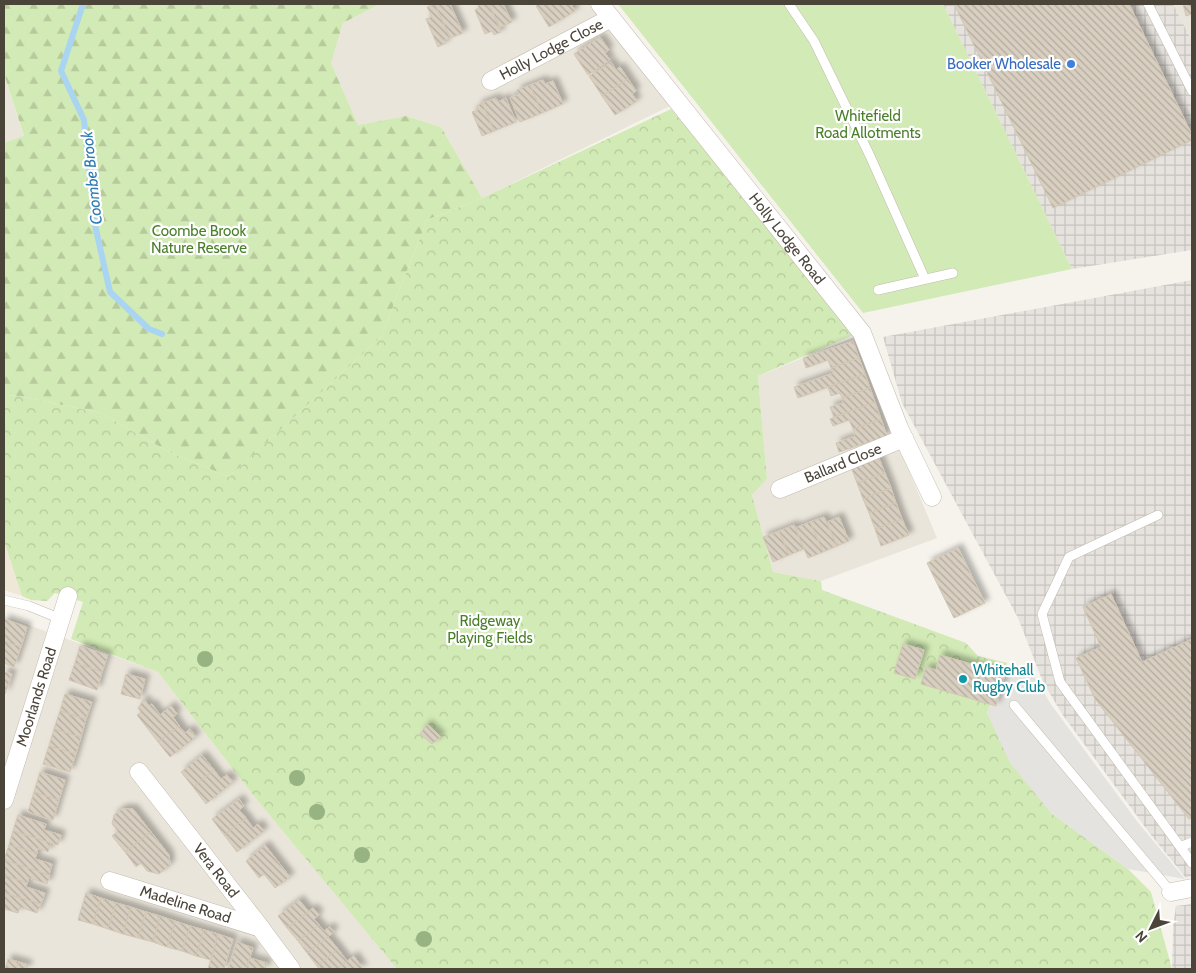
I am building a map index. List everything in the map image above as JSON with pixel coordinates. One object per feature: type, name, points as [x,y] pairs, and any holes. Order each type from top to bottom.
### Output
[{"type":"street","name":"Holly Lodge Close","points":[[491,81],[606,11]]},
{"type":"street","name":"Holly Lodge Road","points":[[606,11],[862,333],[904,438],[932,497]]},
{"type":"street","name":"Ballard Close","points":[[780,489],[904,438]]},
{"type":"street","name":"Moorlands Road","points":[[4,800],[68,596]]},
{"type":"street","name":"Vera Road","points":[[139,772],[291,969]]},
{"type":"street","name":"Madeline Road","points":[[110,881],[261,928]]},
{"type":"street","points":[[1171,892],[1192,888]]},
{"type":"lane","points":[[789,4],[818,50],[870,156],[925,279]]},
{"type":"lane","points":[[1148,4],[1192,91]]},
{"type":"lane","points":[[878,290],[953,273]]},
{"type":"lane","points":[[1158,515],[1069,556],[1042,614],[1060,682],[1192,863]]},
{"type":"lane","points":[[4,600],[29,606],[61,619]]},
{"type":"lane","points":[[1014,705],[1171,892]]},
{"type":"lane","points":[[1180,847],[1192,842]]},
{"type":"shaded area","points":[[380,4],[589,4],[670,106],[482,198],[441,127],[406,116],[358,125],[331,63],[343,23]]},
{"type":"shaded area","name":"Booker Wholesale","points":[[943,4],[1173,4],[1192,41],[1192,250],[1072,269]]},
{"type":"shaded area","points":[[1173,4],[1192,4],[1192,41]]},
{"type":"shaded area","points":[[4,74],[24,137],[4,143]]},
{"type":"shaded area","points":[[1192,280],[1192,876],[1186,878],[1151,835],[1062,714],[1043,682],[1018,618],[902,403],[883,337]]},
{"type":"shaded area","points":[[859,335],[897,442],[937,538],[821,581],[773,572],[752,495],[767,479],[758,376]]},
{"type":"shaded area","points":[[4,541],[22,596],[4,590]]},
{"type":"shaded area","points":[[4,616],[158,672],[257,800],[397,969],[4,969]]},
{"type":"shaded area","points":[[1007,667],[1030,669],[1050,703],[1136,820],[1185,879],[1128,869],[1051,813],[1010,763],[987,713]]},
{"type":"shaded area","points":[[1192,904],[1192,969],[1172,969],[1173,927],[1176,906]]},
{"type":"green space","name":"Coombe Brook Nature Reserve","points":[[4,4],[380,4],[343,23],[331,63],[358,125],[406,116],[441,127],[482,198],[427,220],[381,337],[229,477],[167,451],[101,413],[18,396],[4,395],[4,143],[24,136],[4,74]]},
{"type":"green space","name":"Whitefield Road Allotments","points":[[618,4],[943,4],[1072,269],[863,313]]},
{"type":"green space","name":"Ridgeway Playing Fields","points":[[671,109],[858,333],[758,376],[767,479],[752,495],[773,572],[821,581],[822,590],[966,643],[978,656],[1007,663],[987,713],[1051,813],[1128,869],[1151,892],[1172,969],[397,969],[257,800],[158,672],[71,639],[83,602],[55,593],[47,601],[31,600],[22,596],[4,541],[4,395],[18,396],[101,413],[167,451],[229,477],[381,337],[427,220],[482,198]]},
{"type":"building","points":[[435,4],[450,4],[463,33],[450,38]]},
{"type":"building","points":[[435,4],[450,38],[444,40],[446,43],[438,47],[426,19],[432,17],[427,7]]},
{"type":"building","points":[[478,4],[489,4],[501,32],[494,35],[492,31],[485,34],[475,10],[479,8]]},
{"type":"building","points":[[489,4],[503,4],[512,22],[500,27]]},
{"type":"building","points":[[539,4],[571,4],[575,11],[549,27],[536,6]]},
{"type":"building","name":"Booker Wholesale","points":[[954,4],[1129,4],[1192,135],[1192,140],[1053,208]]},
{"type":"building","points":[[1183,4],[1192,4],[1192,14],[1186,16]]},
{"type":"building","points":[[600,37],[609,50],[605,53],[610,60],[588,75],[574,54]]},
{"type":"building","points":[[611,62],[616,70],[620,67],[628,79],[602,96],[589,76]]},
{"type":"building","points":[[628,79],[636,91],[632,94],[637,101],[615,115],[602,96]]},
{"type":"building","points":[[543,80],[545,84],[553,81],[563,104],[542,113],[530,85]]},
{"type":"building","points":[[530,85],[542,113],[520,122],[510,98],[519,94],[517,90]]},
{"type":"building","points":[[496,98],[498,102],[506,98],[516,122],[494,131],[482,103]]},
{"type":"building","points":[[482,103],[494,131],[482,136],[472,112],[478,110],[477,106]]},
{"type":"building","points":[[853,341],[859,358],[831,368],[828,360],[806,368],[803,358]]},
{"type":"building","points":[[859,358],[865,374],[798,398],[794,387],[833,373],[831,368]]},
{"type":"building","points":[[865,374],[870,388],[842,398],[840,393],[831,396],[828,387]]},
{"type":"building","points":[[870,388],[875,402],[834,417],[830,407],[843,403],[842,398]]},
{"type":"building","points":[[875,402],[881,419],[853,429],[849,420],[833,426],[830,419]]},
{"type":"building","points":[[881,419],[887,436],[839,452],[836,443],[855,436],[853,429]]},
{"type":"building","points":[[878,456],[885,473],[857,483],[851,467]]},
{"type":"building","points":[[885,473],[891,488],[863,499],[857,483]]},
{"type":"building","points":[[891,488],[896,503],[869,513],[863,499]]},
{"type":"building","points":[[896,503],[902,519],[875,529],[869,513]]},
{"type":"building","points":[[824,517],[837,546],[823,552],[810,522]]},
{"type":"building","points":[[839,517],[849,541],[837,546],[827,522]]},
{"type":"building","points":[[902,519],[909,535],[881,546],[875,529]]},
{"type":"building","points":[[810,522],[823,552],[808,558],[795,528]]},
{"type":"building","points":[[794,525],[804,549],[789,555],[779,531]]},
{"type":"building","points":[[779,531],[789,555],[773,562],[763,537]]},
{"type":"building","points":[[958,548],[985,603],[954,618],[927,563]]},
{"type":"building","points":[[1111,594],[1142,662],[1192,639],[1192,818],[1189,819],[1095,699],[1076,658],[1101,647],[1083,607]]},
{"type":"building","points":[[4,619],[27,627],[21,647],[4,641]]},
{"type":"building","points":[[4,641],[21,647],[14,667],[4,663]]},
{"type":"building","points":[[903,644],[924,650],[915,679],[894,673]]},
{"type":"building","points":[[80,646],[108,655],[102,672],[75,663]]},
{"type":"building","name":"Whitehall Rugby Club","points":[[940,655],[1005,674],[996,706],[921,684],[926,667],[936,670]]},
{"type":"building","points":[[75,663],[102,672],[97,690],[69,680]]},
{"type":"building","points":[[4,672],[12,674],[5,694],[4,693]]},
{"type":"building","points":[[126,674],[145,679],[140,699],[121,694]]},
{"type":"building","points":[[65,694],[92,702],[86,719],[60,711]]},
{"type":"building","points":[[144,699],[149,706],[152,704],[160,715],[171,706],[177,714],[173,717],[179,726],[158,742],[137,715],[141,712],[138,708]]},
{"type":"building","points":[[60,711],[86,719],[81,737],[54,729]]},
{"type":"building","points":[[427,724],[441,737],[432,744],[420,734]]},
{"type":"building","points":[[179,726],[185,733],[190,729],[196,737],[170,757],[158,742]]},
{"type":"building","points":[[54,729],[81,737],[76,754],[49,746]]},
{"type":"building","points":[[49,746],[76,754],[70,772],[43,764]]},
{"type":"building","points":[[202,755],[214,770],[193,787],[181,772]]},
{"type":"building","points":[[214,770],[221,779],[227,775],[233,782],[206,804],[193,787]]},
{"type":"building","points":[[40,772],[65,780],[59,800],[34,792]]},
{"type":"building","points":[[34,792],[59,800],[53,820],[28,812]]},
{"type":"building","points":[[239,799],[244,806],[239,810],[246,818],[224,835],[212,819]]},
{"type":"building","points":[[122,809],[133,809],[151,832],[125,852],[112,836],[118,831],[112,824],[114,815]]},
{"type":"building","points":[[18,815],[46,824],[44,830],[61,835],[58,845],[13,831]]},
{"type":"building","points":[[246,818],[253,828],[258,824],[264,831],[237,852],[224,835]]},
{"type":"building","points":[[13,831],[51,843],[48,852],[38,848],[37,853],[9,845]]},
{"type":"building","points":[[151,832],[169,855],[170,865],[159,874],[147,871],[141,863],[136,867],[125,852]]},
{"type":"building","points":[[9,845],[37,853],[35,859],[52,864],[49,875],[4,860]]},
{"type":"building","points":[[265,845],[290,877],[275,888],[264,874],[259,878],[246,861]]},
{"type":"building","points":[[4,860],[50,875],[47,884],[29,878],[27,883],[4,875]]},
{"type":"building","points":[[4,875],[27,883],[26,887],[45,893],[41,904],[4,893]]},
{"type":"building","points":[[4,893],[41,904],[37,913],[20,907],[18,913],[4,909]]},
{"type":"building","points":[[86,893],[101,898],[93,924],[78,920]]},
{"type":"building","points":[[101,898],[116,903],[108,929],[93,924]]},
{"type":"building","points":[[299,900],[309,912],[287,928],[278,916]]},
{"type":"building","points":[[116,903],[131,907],[123,934],[108,929]]},
{"type":"building","points":[[131,907],[146,912],[138,938],[123,934]]},
{"type":"building","points":[[313,908],[319,915],[314,919],[319,925],[298,941],[287,928]]},
{"type":"building","points":[[146,912],[160,916],[153,942],[138,938]]},
{"type":"building","points":[[160,916],[175,921],[167,947],[153,942]]},
{"type":"building","points":[[175,921],[190,926],[182,951],[167,947]]},
{"type":"building","points":[[319,925],[324,931],[330,927],[334,932],[307,953],[298,941]]},
{"type":"building","points":[[190,926],[204,930],[196,956],[182,951]]},
{"type":"building","points":[[204,930],[218,934],[211,960],[196,956]]},
{"type":"building","points":[[218,934],[233,939],[224,969],[208,969]]},
{"type":"building","points":[[328,937],[338,949],[317,966],[307,953]]},
{"type":"building","points":[[237,942],[253,948],[246,969],[228,969]]},
{"type":"building","points":[[338,949],[347,961],[337,969],[319,969],[317,966]]},
{"type":"building","points":[[354,956],[363,969],[337,969],[347,961]]},
{"type":"building","points":[[250,958],[267,963],[265,969],[246,969]]},
{"type":"building","points":[[8,959],[19,962],[16,969],[5,969]]},
{"type":"building","points":[[19,962],[28,965],[27,969],[16,969]]},
{"type":"waterway","name":"Coombe Brook","points":[[83,4],[61,71],[84,120],[95,225],[110,292],[149,329],[162,334]]},
{"type":"place","name":"Booker Wholesale","points":[[1071,64]]},
{"type":"place","name":"Whitehall Rugby Club","points":[[963,679]]}]
